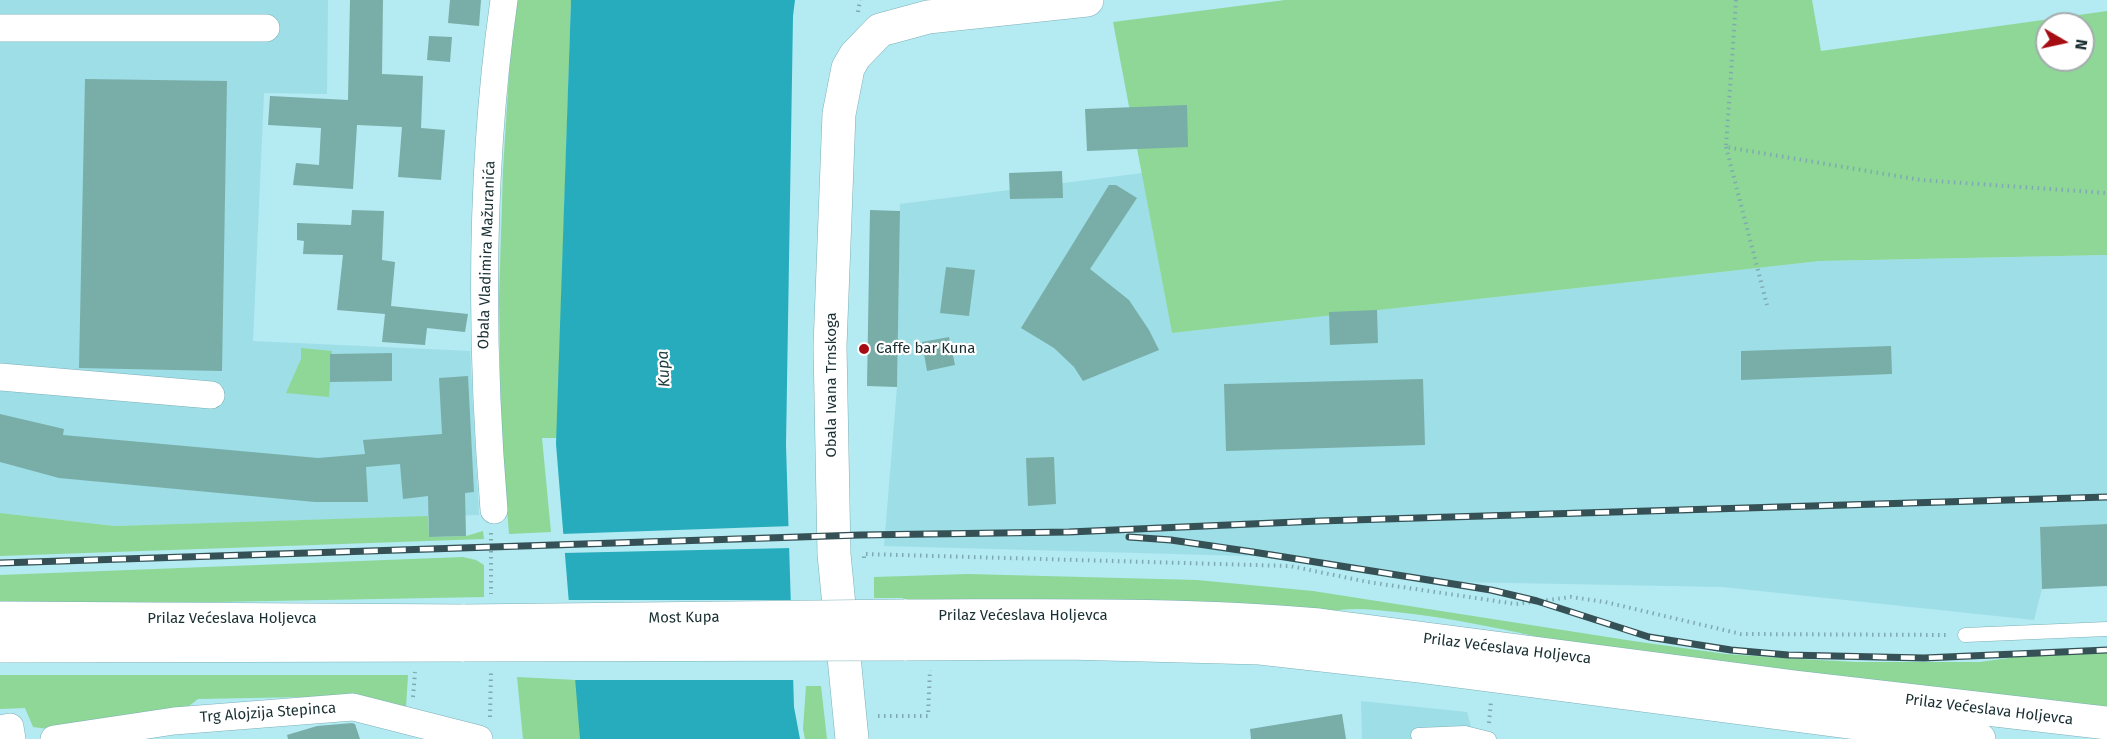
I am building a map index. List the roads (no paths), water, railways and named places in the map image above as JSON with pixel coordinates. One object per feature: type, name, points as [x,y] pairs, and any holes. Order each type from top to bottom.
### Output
[{"type":"main road","points":[[981,6],[1087,0]]},
{"type":"main road","name":"Obala Ivana Trnskoga","points":[[852,739],[834,554],[830,346],[839,114],[848,68],[855,56],[880,30],[981,6]]},
{"type":"main road","name":"Prilaz Većeslava Holjevca","points":[[0,618],[464,633]]},
{"type":"main road","name":"Prilaz Većeslava Holjevca","points":[[910,643],[1217,618],[1307,624],[1795,687],[2107,723]]},
{"type":"main road","name":"Prilaz Većeslava Holjevca","points":[[0,646],[464,633]]},
{"type":"main road","name":"Most Kupa","points":[[464,633],[910,643]]},
{"type":"main road","name":"Prilaz Većeslava Holjevca","points":[[910,643],[1067,643],[1260,648],[1420,666],[1979,739]]},
{"type":"street","name":"Obala Vladimira Mažuranića","points":[[493,519],[485,314],[488,184],[498,40],[504,0]]},
{"type":"street","points":[[0,28],[266,28]]},
{"type":"street","points":[[0,377],[211,396]]},
{"type":"street","name":"Trg Alojzija Stepinca","points":[[54,739],[174,721],[353,707],[479,739]]},
{"type":"street","points":[[0,729],[10,727],[12,739]]},
{"type":"lane","points":[[1965,635],[2107,628]]},
{"type":"lane","points":[[1418,735],[1465,733],[1489,739]]},
{"type":"water","name":"Kupa","points":[[571,0],[795,0],[786,445],[794,707],[800,739],[580,739],[556,444]]},
{"type":"railway","points":[[0,563],[860,535],[1069,532],[1319,521],[2107,497]]},
{"type":"railway","points":[[1129,537],[1171,540],[1253,552],[1491,590],[1537,601],[1649,637],[1731,650],[1788,655],[1924,658],[2107,650]]},
{"type":"place","name":"Caffe bar Kuna","points":[[864,349]]}]
